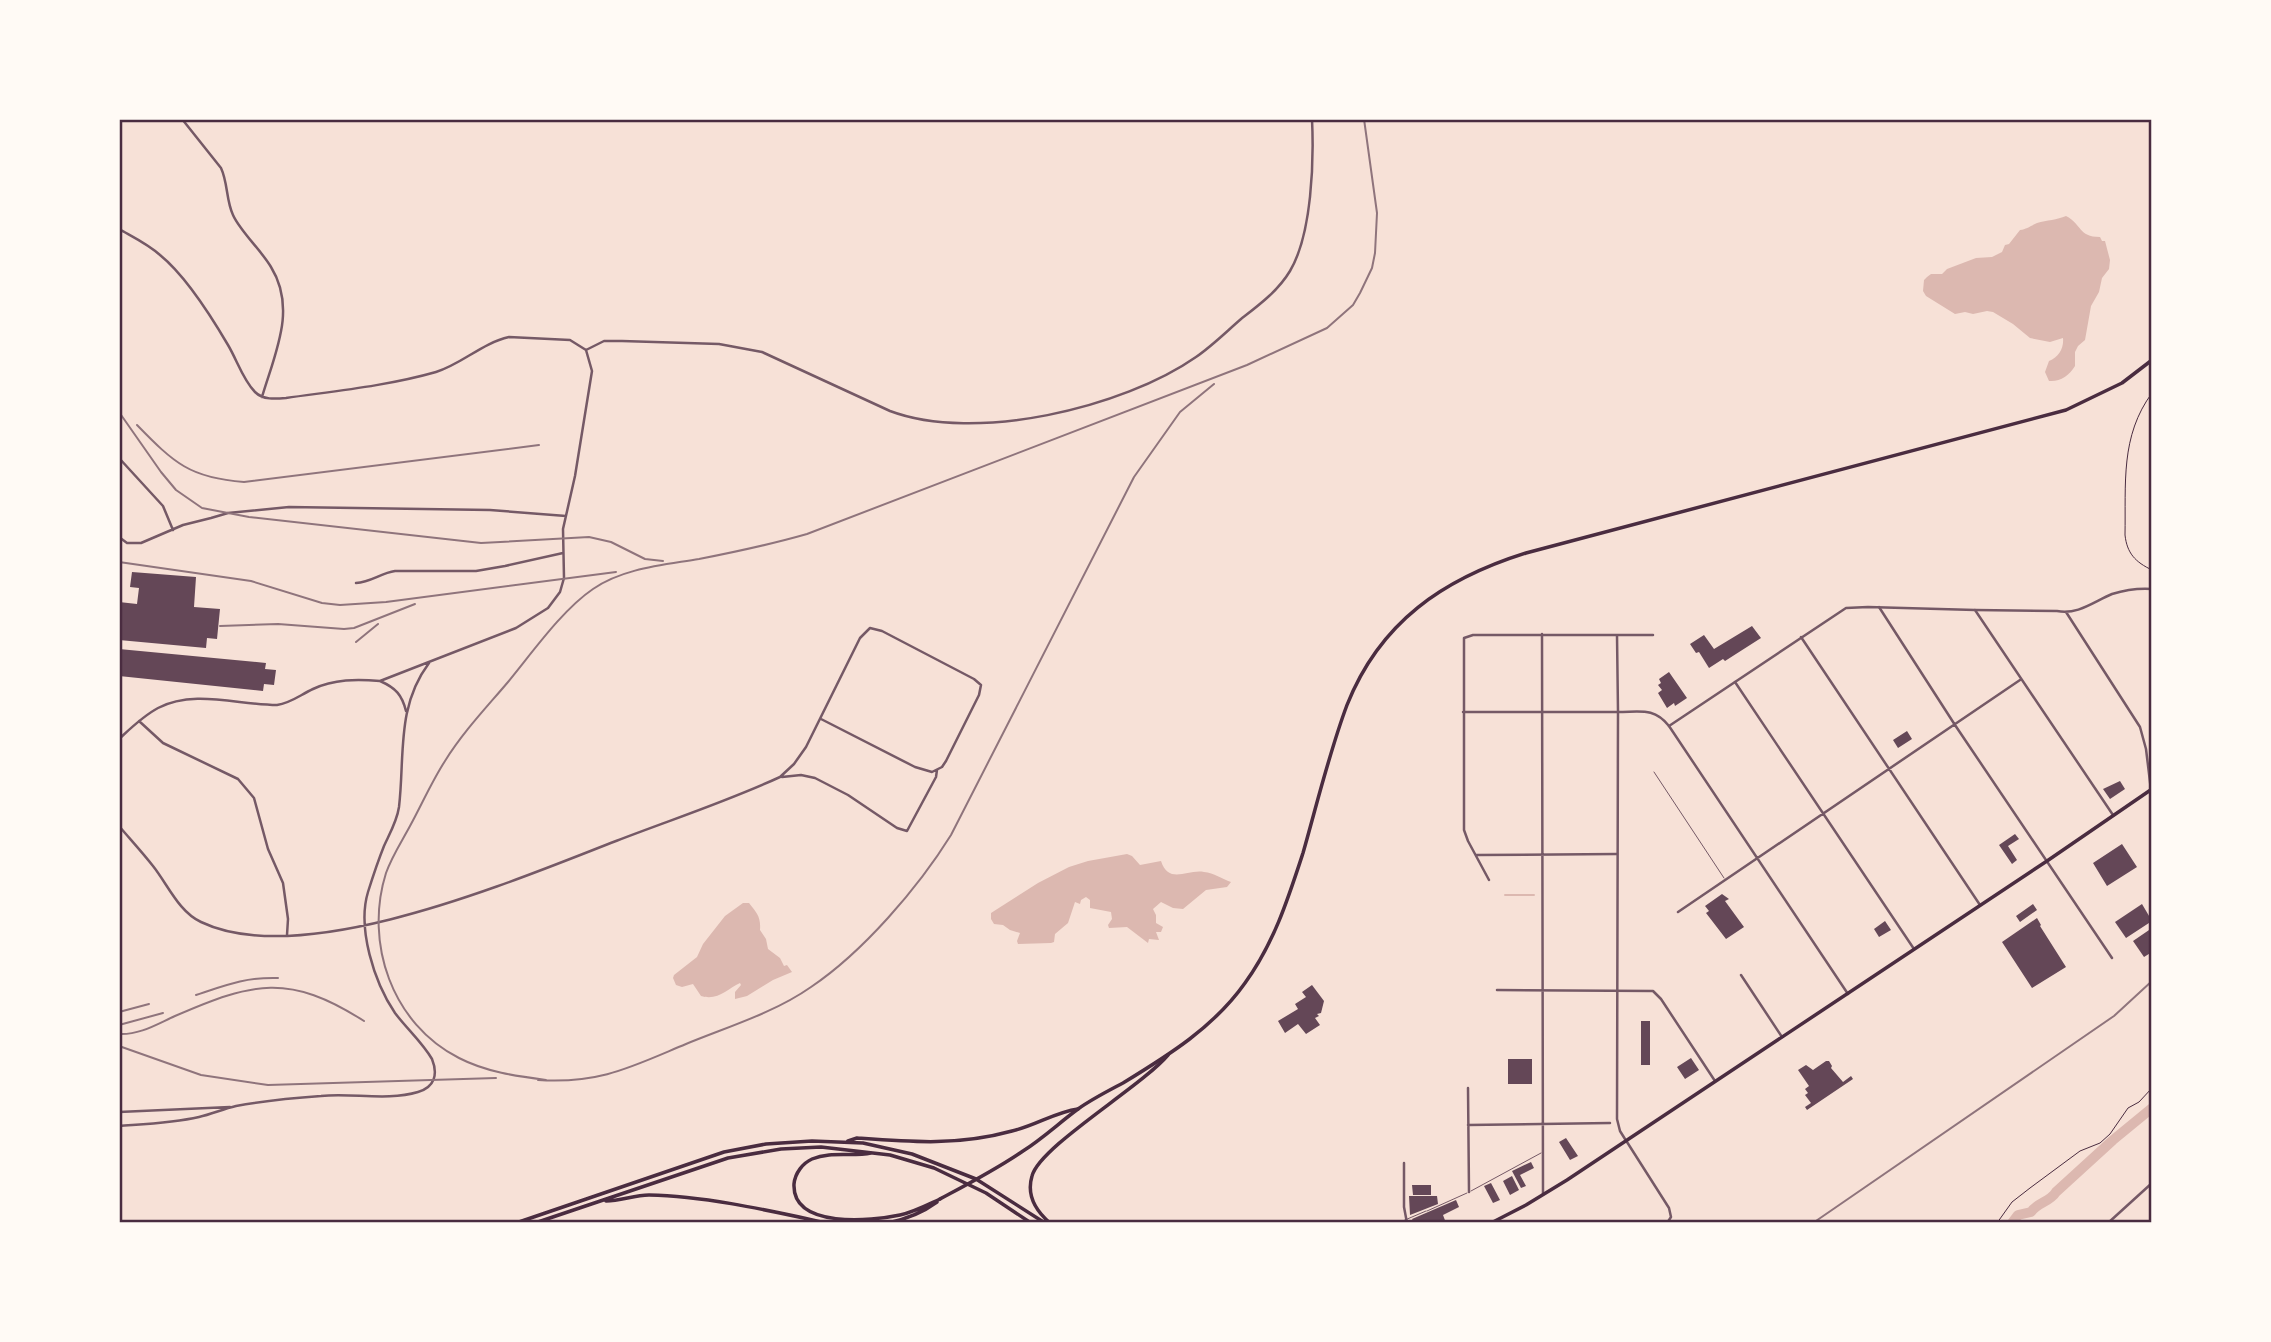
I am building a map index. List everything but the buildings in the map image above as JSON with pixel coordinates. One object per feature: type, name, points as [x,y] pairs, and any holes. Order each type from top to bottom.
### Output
[{"type":"main road","points":[[876,1153],[828,1155],[815,1157],[805,1163],[794,1182],[799,1202],[808,1211],[821,1216],[859,1220],[901,1215],[949,1195],[1029,1147],[1078,1109],[1168,1055],[1197,1034],[1224,1009],[1266,951],[1287,905],[1343,718],[1356,686],[1394,631],[1416,608],[1436,593],[1480,569],[1526,553],[2066,410],[2122,383],[2152,360]]},
{"type":"main road","points":[[1491,1223],[1543,1196],[2151,789]]},
{"type":"main road","points":[[1050,1223],[1032,1199],[1030,1184],[1036,1167],[1067,1138],[1146,1078],[1168,1055]]},
{"type":"main road","points":[[845,1142],[857,1138],[917,1143],[980,1139],[1038,1123],[1066,1110],[1078,1109]]},
{"type":"main road","points":[[516,1223],[724,1152],[789,1142],[845,1142],[898,1150],[976,1179],[1045,1223]]},
{"type":"main road","points":[[535,1223],[706,1165],[759,1152],[821,1147],[876,1153],[926,1166],[986,1193],[1031,1223]]},
{"type":"main road","points":[[600,1201],[618,1201],[641,1196],[670,1197],[781,1213],[827,1223]]},
{"type":"main road","points":[[888,1223],[924,1212],[940,1199]]},
{"type":"street","points":[[182,119],[221,168],[233,216],[272,269],[283,296],[284,320],[262,397]]},
{"type":"street","points":[[586,350],[604,341],[691,342],[746,348],[784,362],[890,411],[937,422],[1025,419],[1096,402],[1156,380],[1196,357],[1283,282],[1292,269],[1299,250],[1308,210],[1312,119]]},
{"type":"street","points":[[119,229],[153,249],[176,270],[225,338],[249,384],[262,397],[286,398],[437,372],[509,337],[570,340],[586,350],[592,371],[562,537],[563,581],[560,592],[548,608],[516,628],[380,681],[359,679],[325,684],[288,703],[277,705],[184,699],[166,704],[139,721],[119,739]]},
{"type":"street","points":[[119,458],[163,506],[173,530]]},
{"type":"street","points":[[119,537],[133,544],[141,544],[183,525],[228,513],[289,507],[481,509],[566,516]]},
{"type":"street","points":[[356,583],[369,582],[388,572],[476,570],[563,553]]},
{"type":"street","points":[[1669,726],[1846,608],[2066,612],[2122,591],[2152,589]]},
{"type":"street","points":[[1879,607],[2112,958]]},
{"type":"street","points":[[1975,610],[2113,815]]},
{"type":"street","points":[[2066,612],[2140,727],[2151,789]]},
{"type":"street","points":[[780,778],[800,757],[863,633],[870,628],[882,631],[980,682],[979,695],[946,761],[932,772],[924,771],[821,719]]},
{"type":"street","points":[[1542,634],[1543,1196]]},
{"type":"street","points":[[1489,880],[1464,830],[1464,638],[1473,635],[1653,635]]},
{"type":"street","points":[[1617,635],[1618,1119],[1620,1131],[1669,1208],[1671,1217],[1667,1223]]},
{"type":"street","points":[[1801,637],[1980,905]]},
{"type":"street","points":[[119,1112],[236,1106],[322,1096],[391,1096],[419,1092],[435,1080],[435,1065],[432,1059],[397,1016],[385,994],[370,955],[364,914],[376,866],[397,816],[406,711],[420,675],[429,663]]},
{"type":"street","points":[[1678,912],[2021,680]]},
{"type":"street","points":[[380,681],[398,692],[403,698],[406,711]]},
{"type":"street","points":[[1735,682],[1914,950]]},
{"type":"street","points":[[1463,712],[1654,712],[1662,716],[1848,993]]},
{"type":"street","points":[[139,721],[163,743],[237,779],[254,798],[268,849],[283,883],[288,935]]},
{"type":"street","points":[[119,826],[194,919],[212,927],[242,934],[288,935],[365,924],[432,908],[489,890],[780,778],[801,775],[815,778],[848,795],[897,828],[907,831],[936,777],[937,770]]},
{"type":"street","points":[[1476,855],[1617,854]]},
{"type":"street","points":[[1741,975],[1782,1037]]},
{"type":"street","points":[[1497,990],[1649,989],[1656,993],[1716,1082]]},
{"type":"street","points":[[1468,1088],[1469,1192]]},
{"type":"street","points":[[119,1126],[198,1117],[236,1106]]},
{"type":"street","points":[[1468,1125],[1610,1124]]},
{"type":"street","points":[[1404,1163],[1404,1207],[1407,1222]]},
{"type":"street","points":[[2108,1223],[2152,1183]]},
{"type":"lane","points":[[1654,772],[1726,880]]},
{"type":"lane","points":[[1398,1223],[1407,1222],[1469,1192],[1542,1153]]},
{"type":"path","points":[[2152,393],[2137,417],[2128,445],[2125,535],[2132,556],[2152,570]]},
{"type":"path","points":[[1997,1223],[2012,1202],[2080,1151],[2100,1143],[2129,1108],[2152,1088]]},
{"type":"shaded area","points":[[2066,216],[2088,235],[2100,237],[2105,241],[2110,260],[2109,269],[2102,278],[2099,292],[2091,306],[2085,340],[2075,352],[2075,366],[2064,378],[2049,381],[2045,372],[2049,361],[2060,352],[2063,338],[2050,342],[2030,338],[1993,312],[1955,314],[1926,296],[1923,291],[1924,280],[1931,274],[1942,274],[1947,269],[1976,258],[1992,257],[2002,252],[2005,245],[2009,244],[2020,230]]},
{"type":"shaded area","points":[[1127,854],[1140,865],[1161,861],[1164,868],[1174,874],[1204,872],[1231,882],[1227,887],[1206,890],[1183,909],[1161,902],[1153,909],[1156,923],[1163,927],[1161,932],[1156,932],[1159,940],[1149,939],[1148,943],[1127,927],[1109,928],[1111,912],[1090,908],[1090,900],[1086,897],[1080,904],[1075,902],[1068,923],[1055,934],[1054,942],[1051,943],[1018,944],[1020,933],[994,924],[991,919],[991,913],[1069,867]]},
{"type":"shaded area","points":[[743,903],[749,903],[758,915],[760,930],[768,949],[792,972],[747,996],[735,999],[740,983],[712,997],[701,996],[693,984],[682,987],[676,985],[674,975],[697,957],[703,944],[725,916]]},
{"type":"waterway","points":[[1505,895],[1534,895]]},
{"type":"waterway","points":[[2012,1223],[2018,1215],[2031,1212],[2051,1198],[2152,1108]]},
{"type":"railway","points":[[546,1080],[480,1067],[459,1058],[436,1043],[416,1025],[389,979],[379,927],[380,900],[388,867],[440,769],[467,730],[548,632],[581,598],[617,576],[807,534],[1247,365],[1327,328],[1353,305],[1372,268],[1375,253],[1377,213],[1364,119]]},
{"type":"railway","points":[[538,1080],[580,1079],[615,1072],[750,1019],[811,987],[831,973],[869,938],[923,876],[951,835],[1134,477],[1180,412],[1214,384]]},
{"type":"railway","points":[[119,412],[176,490],[202,508],[249,517],[481,543],[589,537],[611,542],[645,559],[663,561]]},
{"type":"railway","points":[[137,425],[184,466],[210,477],[244,482],[539,445]]},
{"type":"railway","points":[[119,562],[251,581],[322,603],[340,605],[386,602],[616,572]]},
{"type":"railway","points":[[220,626],[278,624],[354,628],[415,604]]},
{"type":"railway","points":[[356,642],[378,624]]},
{"type":"railway","points":[[196,995],[246,980],[278,978]]},
{"type":"railway","points":[[1813,1223],[2114,1016],[2152,981]]},
{"type":"railway","points":[[119,1034],[141,1031],[227,996],[271,988],[292,989],[314,995],[364,1021]]},
{"type":"railway","points":[[119,1012],[149,1004]]},
{"type":"railway","points":[[119,1025],[163,1013]]},
{"type":"railway","points":[[119,1046],[201,1075],[268,1085],[496,1078]]}]
